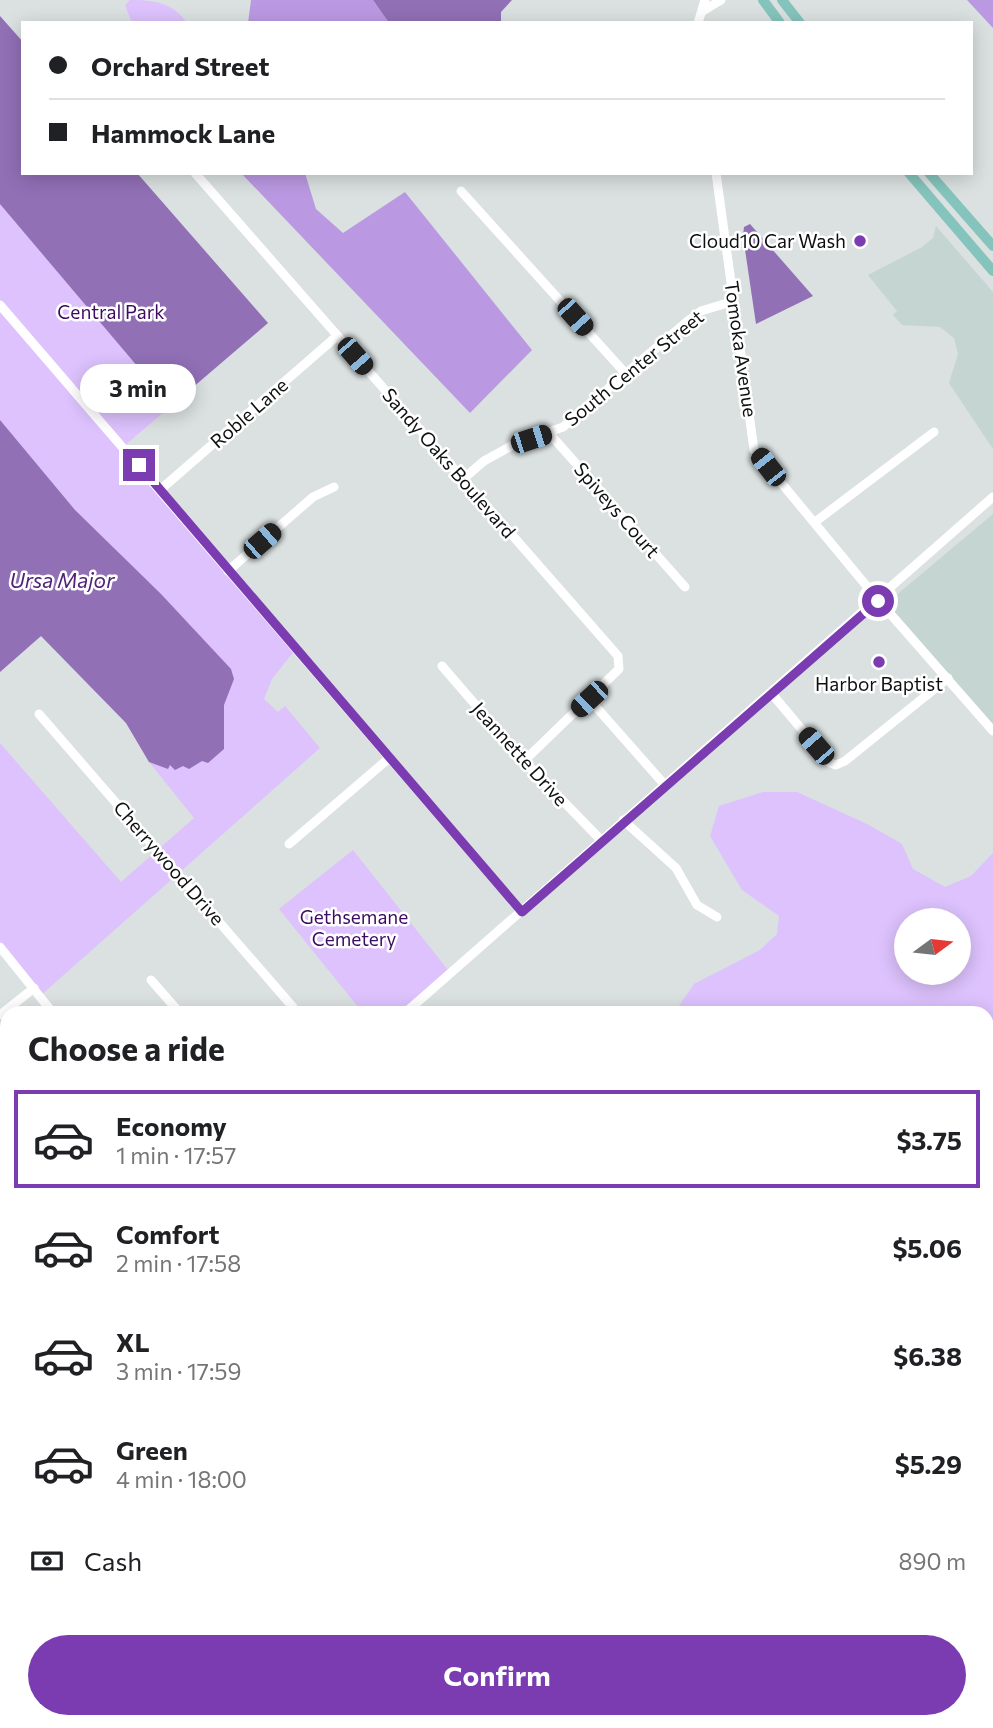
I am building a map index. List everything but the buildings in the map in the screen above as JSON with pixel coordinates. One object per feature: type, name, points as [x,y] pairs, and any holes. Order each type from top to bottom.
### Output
[{"type":"main road","points":[[763,0],[779,21]]},
{"type":"main road","points":[[782,0],[798,21]]},
{"type":"main road","points":[[911,175],[993,271]]},
{"type":"main road","points":[[931,175],[993,246]]},
{"type":"street","points":[[699,21],[705,0]]},
{"type":"street","points":[[703,11],[721,0]]},
{"type":"street","name":"Sandy Oaks Boulevard","points":[[197,175],[618,659],[619,670],[589,699]]},
{"type":"street","name":"Tomoka Avenue","points":[[716,175],[754,450],[878,601],[993,731]]},
{"type":"street","points":[[461,191],[626,374]]},
{"type":"street","points":[[942,211],[953,200]]},
{"type":"street","name":"South Center Street","points":[[463,479],[484,461],[513,445],[563,427],[701,311],[734,301]]},
{"type":"street","points":[[0,305],[522,912]]},
{"type":"street","name":"Roble Lane","points":[[160,490],[337,336]]},
{"type":"street","points":[[815,523],[934,432]]},
{"type":"street","name":"Spiveys Court","points":[[549,433],[685,587]]},
{"type":"street","points":[[229,571],[313,497],[334,487]]},
{"type":"street","points":[[413,1006],[664,784],[878,601],[993,497]]},
{"type":"street","name":"Jeannette Drive","points":[[442,666],[524,761],[601,840]]},
{"type":"street","points":[[772,694],[830,763],[836,765],[948,677]]},
{"type":"street","points":[[524,761],[589,699],[664,784]]},
{"type":"street","name":"Cherrywood Drive","points":[[39,714],[292,1006]]},
{"type":"street","points":[[289,844],[388,759]]},
{"type":"street","points":[[623,820],[676,868],[697,905],[717,917]]},
{"type":"street","points":[[0,947],[48,1006]]},
{"type":"street","points":[[151,980],[174,1006]]},
{"type":"street","points":[[11,1006],[34,988]]},
{"type":"shaded area","points":[[251,0],[373,0],[388,21],[248,21]]},
{"type":"shaded area","points":[[967,0],[993,0],[993,28]]},
{"type":"shaded area","points":[[243,175],[306,175],[316,209],[343,233],[405,192],[532,350],[470,413]]},
{"type":"shaded area","points":[[936,226],[993,292],[993,449],[949,383],[958,354],[954,338],[940,327],[902,325],[893,315],[897,311],[868,275],[922,247],[933,238]]},
{"type":"shaded area","points":[[993,514],[993,724],[887,603]]},
{"type":"green space","points":[[130,0],[162,4],[185,21],[131,21],[125,5]]},
{"type":"green space","name":"Central Park","points":[[0,16],[21,40],[21,175],[139,175],[268,323],[123,447],[295,650],[272,679],[264,699],[278,712],[285,706],[320,748],[40,996],[0,947],[0,743],[121,882],[194,818],[149,762],[126,723],[41,636],[0,672]]},
{"type":"green space","points":[[763,792],[797,792],[869,825],[902,844],[913,869],[945,887],[971,876],[993,853],[993,1006],[679,1006],[694,984],[760,950],[777,934],[779,916],[742,890],[710,836],[719,806]]},
{"type":"green space","name":"Gethsemane Cemetery","points":[[353,850],[448,970],[406,1006],[357,1006],[279,909]]},
{"type":"water","points":[[373,0],[512,0],[501,12],[501,21],[388,21]]},
{"type":"water","points":[[0,16],[21,40],[21,175],[139,175],[268,323],[171,406],[0,204]]},
{"type":"water","points":[[750,224],[813,296],[756,324],[743,236],[744,227]]},
{"type":"water","name":"Ursa Major","points":[[0,420],[75,510],[161,594],[231,669],[234,679],[224,705],[224,749],[208,763],[202,761],[189,769],[183,766],[175,770],[170,765],[168,769],[149,762],[126,723],[41,636],[0,672]]},
{"type":"place","name":"Cloud10 Car Wash","points":[[860,241]]},
{"type":"place","name":"Harbor Baptist","points":[[879,662]]},
{"type":"route","points":[[139,465],[522,912],[664,784],[878,601]]}]
